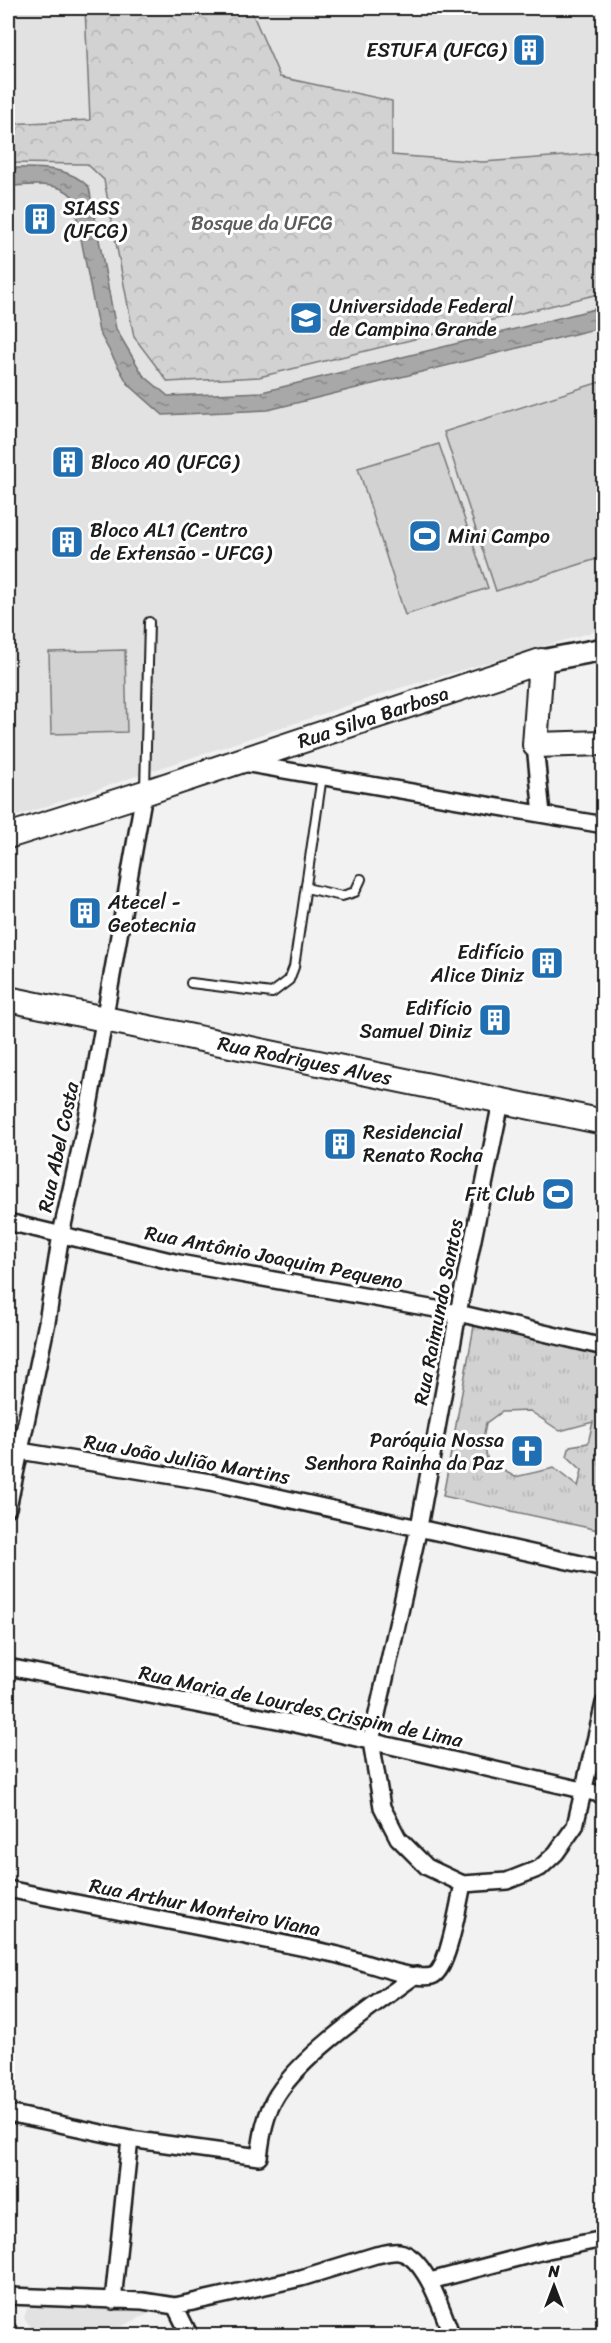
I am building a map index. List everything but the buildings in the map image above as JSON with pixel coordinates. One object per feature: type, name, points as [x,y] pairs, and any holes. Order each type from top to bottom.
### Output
[{"type":"main road","name":"Rua Silva Barbosa","points":[[8,836],[144,794],[541,661],[603,649]]},
{"type":"main road","points":[[541,661],[535,745],[603,743]]},
{"type":"main road","name":"Rua Rodrigues Alves","points":[[8,999],[603,1122]]},
{"type":"street","points":[[535,745],[542,814]]},
{"type":"street","points":[[238,763],[603,825]]},
{"type":"street","name":"Rua Abel Costa","points":[[8,1508],[13,1450],[47,1322],[61,1234],[106,1018],[144,794]]},
{"type":"street","name":"Rua Raimundo Santos","points":[[371,1741],[419,1527],[458,1313],[501,1102]]},
{"type":"street","name":"Rua Antônio Joaquim Pequeno","points":[[8,1222],[179,1263],[458,1313],[603,1347]]},
{"type":"street","name":"Rua João Julião Martins","points":[[13,1450],[210,1482],[603,1569]]},
{"type":"street","name":"Rua Maria de Lourdes Crispim de Lima","points":[[8,1667],[371,1741],[603,1796]]},
{"type":"street","points":[[371,1741],[382,1807],[398,1838],[427,1867],[463,1884],[507,1881],[540,1868],[556,1853],[575,1826],[603,1703]]},
{"type":"street","points":[[8,2113],[130,2139],[259,2157],[263,2128],[278,2094],[307,2062],[363,2013],[416,1975],[432,1976],[441,1971],[463,1884]]},
{"type":"street","name":"Rua Arthur Monteiro Viana","points":[[8,1889],[337,1955],[416,1975]]},
{"type":"street","points":[[113,2301],[130,2139]]},
{"type":"street","points":[[430,2281],[548,2250],[603,2239]]},
{"type":"street","points":[[8,2296],[175,2306],[301,2278],[390,2252],[406,2255],[430,2281],[452,2336]]},
{"type":"street","points":[[175,2306],[190,2336]]},
{"type":"street","points":[[8,2330],[10,2336]]},
{"type":"lane","points":[[144,794],[149,622]]},
{"type":"lane","points":[[191,983],[272,993],[289,980],[294,967],[322,776]]},
{"type":"lane","points":[[306,888],[342,896],[355,892],[361,879]]},
{"type":"shaded area","name":"Universidade Federal de Campina Grande","points":[[8,8],[603,8],[603,629],[400,688],[8,819]]},
{"type":"shaded area","points":[[151,2302],[157,2310],[103,2335],[38,2335],[24,2318],[28,2306]]},
{"type":"green space","name":"Bosque da UFCG","points":[[85,8],[250,8],[280,77],[392,101],[392,155],[483,162],[603,153],[603,293],[259,377],[168,382],[134,337],[104,180],[87,164],[8,163],[8,124],[90,120]]},
{"type":"green space","points":[[603,381],[603,557],[496,591],[444,432]]},
{"type":"green space","name":"Mini Campo","points":[[439,444],[488,588],[405,615],[358,468]]},
{"type":"green space","points":[[125,650],[127,732],[51,734],[49,652]]},
{"type":"green space","points":[[477,1310],[603,1338],[603,1531],[443,1496]],"holes":[[[530,1411],[560,1431],[593,1422],[588,1443],[570,1446],[567,1456],[582,1470],[578,1487],[554,1468],[515,1477],[488,1462],[483,1439],[486,1423],[501,1412]]]},
{"type":"water","points":[[8,168],[41,168],[61,171],[89,187],[116,329],[143,375],[168,396],[262,392],[603,307],[603,327],[268,410],[163,415],[128,384],[99,332],[73,197],[60,188],[52,186],[8,186]]},
{"type":"place","name":"ESTUFA (UFCG)","points":[[529,50]]},
{"type":"place","name":"SIASS (UFCG)","points":[[40,219]]},
{"type":"place","name":"Universidade Federal de Campina Grande","points":[[306,318]]},
{"type":"place","name":"Bloco AO (UFCG)","points":[[68,462]]},
{"type":"place","name":"Mini Campo","points":[[425,536]]},
{"type":"place","name":"Bloco AL1 (Centro de Extensão - UFCG)","points":[[67,542]]},
{"type":"place","name":"Atecel - Geotecnia","points":[[85,913]]},
{"type":"place","name":"Edifício Alice Diniz","points":[[547,963]]},
{"type":"place","name":"Edifício Samuel Diniz","points":[[495,1020]]},
{"type":"place","name":"Residencial Renato Rocha","points":[[340,1144]]},
{"type":"place","name":"Fit Club","points":[[558,1194]]},
{"type":"place","name":"Paróquia Nossa Senhora Rainha da Paz","points":[[527,1451]]}]
